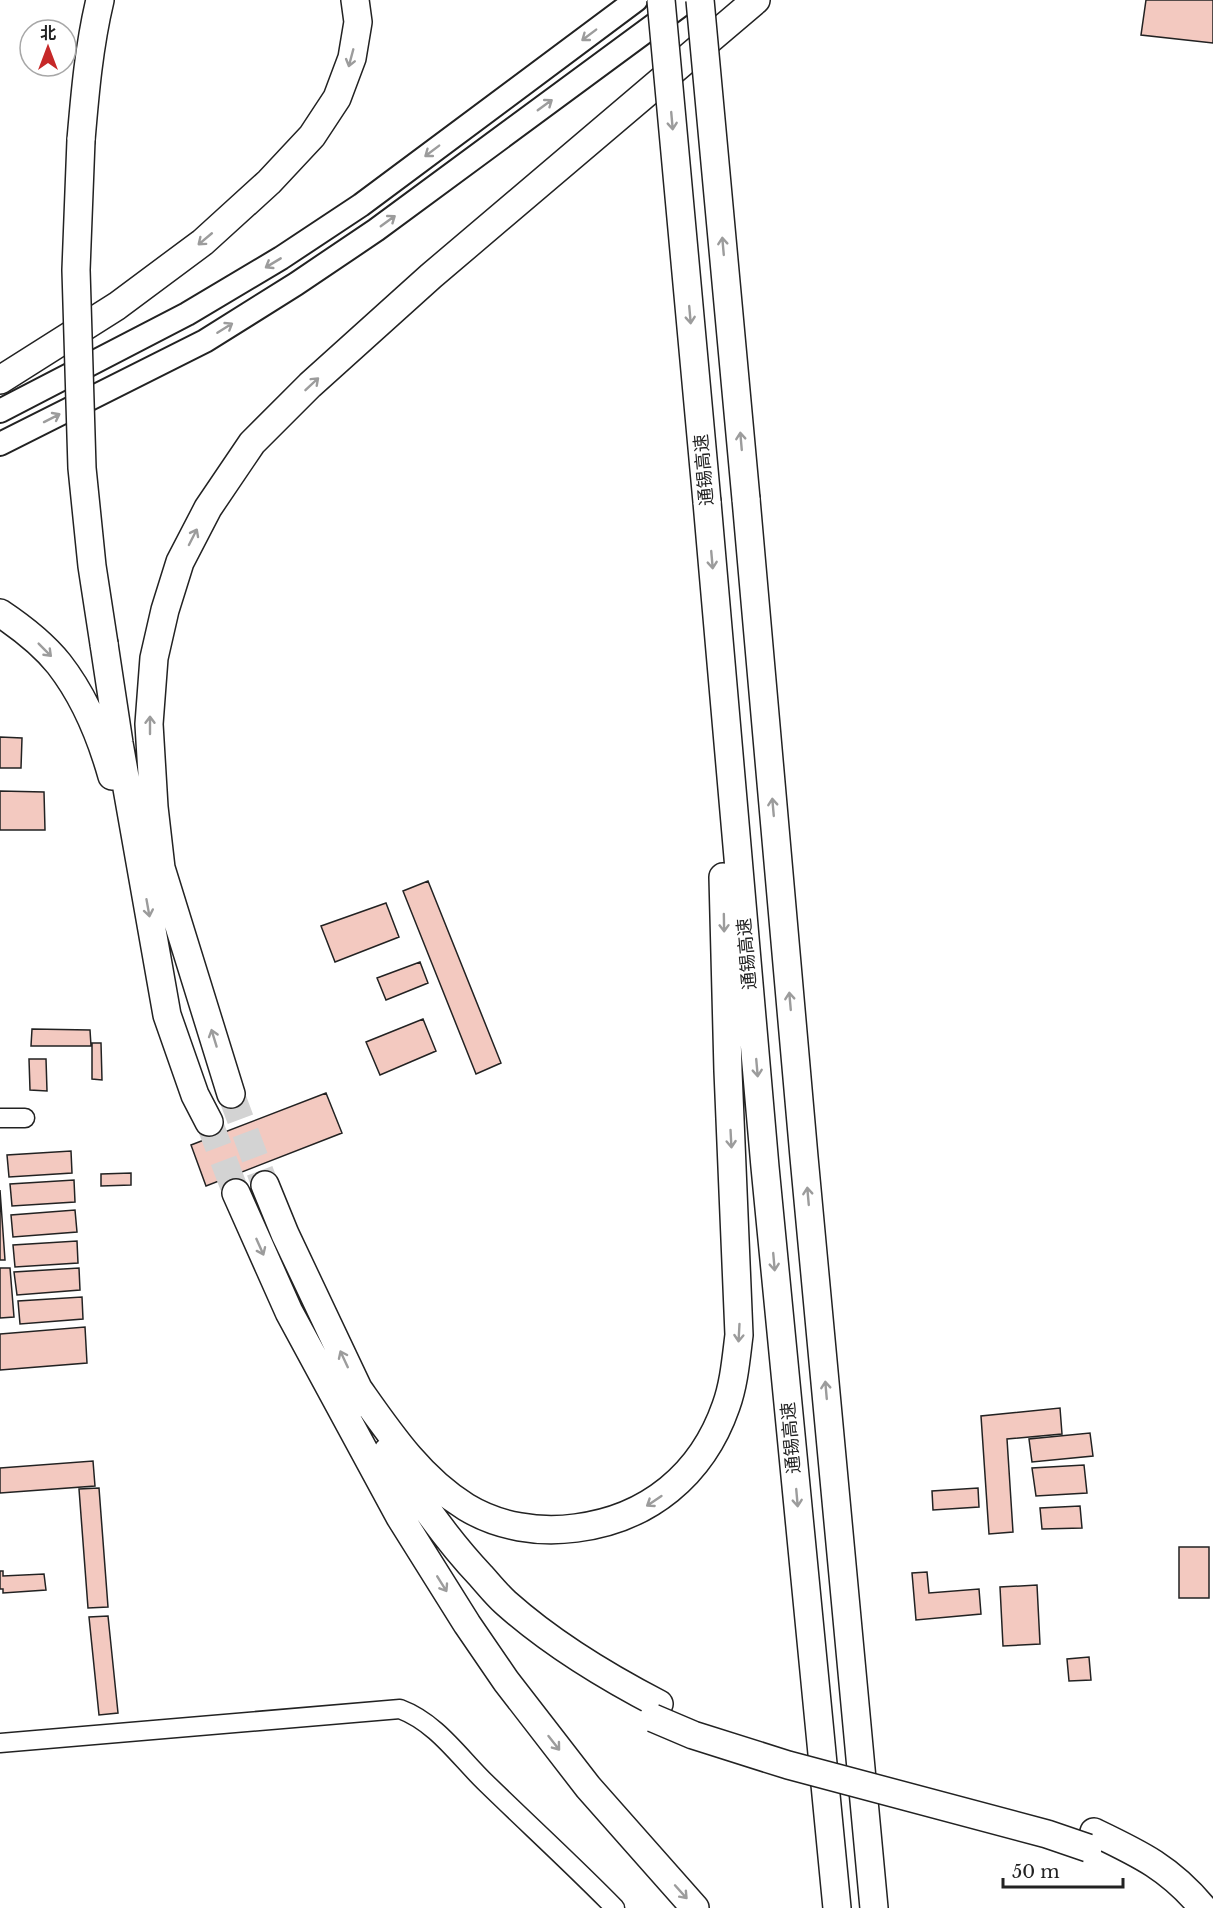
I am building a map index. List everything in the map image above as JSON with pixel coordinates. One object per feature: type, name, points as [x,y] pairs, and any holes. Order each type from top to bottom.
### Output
[{"type":"highway","points":[[88,139],[85,88],[100,0]]},
{"type":"highway","points":[[114,0],[105,35],[88,139],[76,270],[82,468],[92,566],[110,642],[119,743],[152,873]]},
{"type":"highway","points":[[0,380],[117,306],[203,242],[276,175],[312,136],[337,98],[352,58],[358,22],[355,0]]},
{"type":"highway","name":"通锡高速","points":[[661,0],[766,1179],[837,1908]]},
{"type":"highway","points":[[700,0],[874,1908]]},
{"type":"highway","points":[[209,1122],[195,1095],[167,1015],[152,873],[154,807],[149,724],[154,658],[165,610],[180,562],[208,508],[252,443],[310,385],[431,276],[756,0]]},
{"type":"highway","points":[[0,613],[21,627],[58,664],[85,706],[152,873],[231,1094]]},
{"type":"highway","points":[[357,1387],[412,1461],[440,1487],[476,1512],[525,1529],[563,1530],[597,1526],[625,1517],[652,1503],[676,1485],[697,1460],[726,1407],[734,1373],[739,1335],[728,1071],[720,654]]},
{"type":"highway","points":[[265,1185],[294,1253],[387,1449],[410,1487],[446,1536],[505,1602],[583,1661],[656,1711]]},
{"type":"highway","points":[[236,1193],[289,1312],[400,1517],[467,1624],[506,1682],[588,1787],[695,1908]]},
{"type":"highway","points":[[343,1411],[427,1534],[453,1566],[507,1622],[584,1678],[656,1711],[1044,1816],[1091,1840],[1161,1883],[1186,1908]]},
{"type":"highway","points":[[829,1426],[892,1908]]},
{"type":"highway","points":[[1091,1840],[1141,1854],[1173,1876],[1203,1908]]},
{"type":"main road","points":[[0,411],[187,314],[281,258],[361,205],[636,0]]},
{"type":"main road","points":[[0,444],[205,341],[296,284],[376,230],[688,0]]},
{"type":"street","points":[[0,1118],[25,1118]]},
{"type":"street","points":[[0,1743],[400,1709],[416,1715],[453,1746],[485,1782],[561,1853],[615,1908]]},
{"type":"building","points":[[1146,0],[1213,0],[1213,43],[1141,35]]},
{"type":"building","points":[[0,737],[22,738],[21,768],[0,768]]},
{"type":"building","points":[[0,791],[44,792],[45,830],[0,830]]},
{"type":"building","points":[[428,881],[501,1063],[476,1074],[403,891]]},
{"type":"building","points":[[386,903],[399,937],[335,962],[321,926]]},
{"type":"building","points":[[420,962],[428,983],[386,1000],[377,978]]},
{"type":"building","points":[[423,1019],[436,1051],[380,1075],[366,1042]]},
{"type":"building","points":[[32,1029],[90,1030],[91,1046],[31,1046]]},
{"type":"building","points":[[92,1043],[101,1043],[102,1080],[92,1079]]},
{"type":"building","points":[[29,1059],[46,1059],[47,1091],[30,1090]]},
{"type":"building","points":[[326,1093],[342,1133],[206,1186],[191,1145]]},
{"type":"building","points":[[71,1151],[72,1173],[9,1177],[7,1155]]},
{"type":"building","points":[[131,1173],[131,1185],[101,1186],[101,1174]]},
{"type":"building","points":[[74,1180],[75,1202],[12,1206],[10,1184]]},
{"type":"building","points":[[0,1190],[5,1260],[0,1260]]},
{"type":"building","points":[[75,1210],[77,1232],[13,1237],[11,1215]]},
{"type":"building","points":[[77,1241],[78,1263],[15,1267],[13,1245]]},
{"type":"building","points":[[0,1268],[10,1268],[14,1317],[0,1318]]},
{"type":"building","points":[[79,1268],[80,1290],[17,1295],[14,1272]]},
{"type":"building","points":[[82,1297],[83,1319],[20,1324],[18,1301]]},
{"type":"building","points":[[85,1327],[87,1363],[0,1370],[0,1334]]},
{"type":"building","points":[[1060,1408],[1062,1434],[1007,1439],[1013,1532],[989,1534],[981,1416]]},
{"type":"building","points":[[1090,1433],[1093,1456],[1032,1462],[1029,1439]]},
{"type":"building","points":[[93,1461],[95,1486],[0,1493],[0,1468]]},
{"type":"building","points":[[1084,1465],[1087,1493],[1036,1496],[1032,1468]]},
{"type":"building","points":[[99,1488],[108,1607],[88,1608],[79,1489]]},
{"type":"building","points":[[978,1488],[979,1507],[933,1510],[932,1491]]},
{"type":"building","points":[[1080,1506],[1082,1528],[1042,1529],[1040,1508]]},
{"type":"building","points":[[1179,1547],[1209,1547],[1209,1598],[1179,1598]]},
{"type":"building","points":[[0,1571],[3,1571],[3,1576],[44,1574],[46,1590],[3,1593],[3,1589],[0,1589]]},
{"type":"building","points":[[927,1572],[929,1593],[979,1589],[981,1614],[916,1620],[912,1573]]},
{"type":"building","points":[[1037,1585],[1040,1644],[1003,1646],[1000,1587]]},
{"type":"building","points":[[108,1616],[118,1713],[99,1715],[89,1617]]},
{"type":"building","points":[[1089,1657],[1091,1680],[1069,1681],[1067,1659]]},
{"type":"tunnel","points":[[231,1094],[265,1185]]},
{"type":"tunnel","points":[[209,1122],[236,1193]]}]
